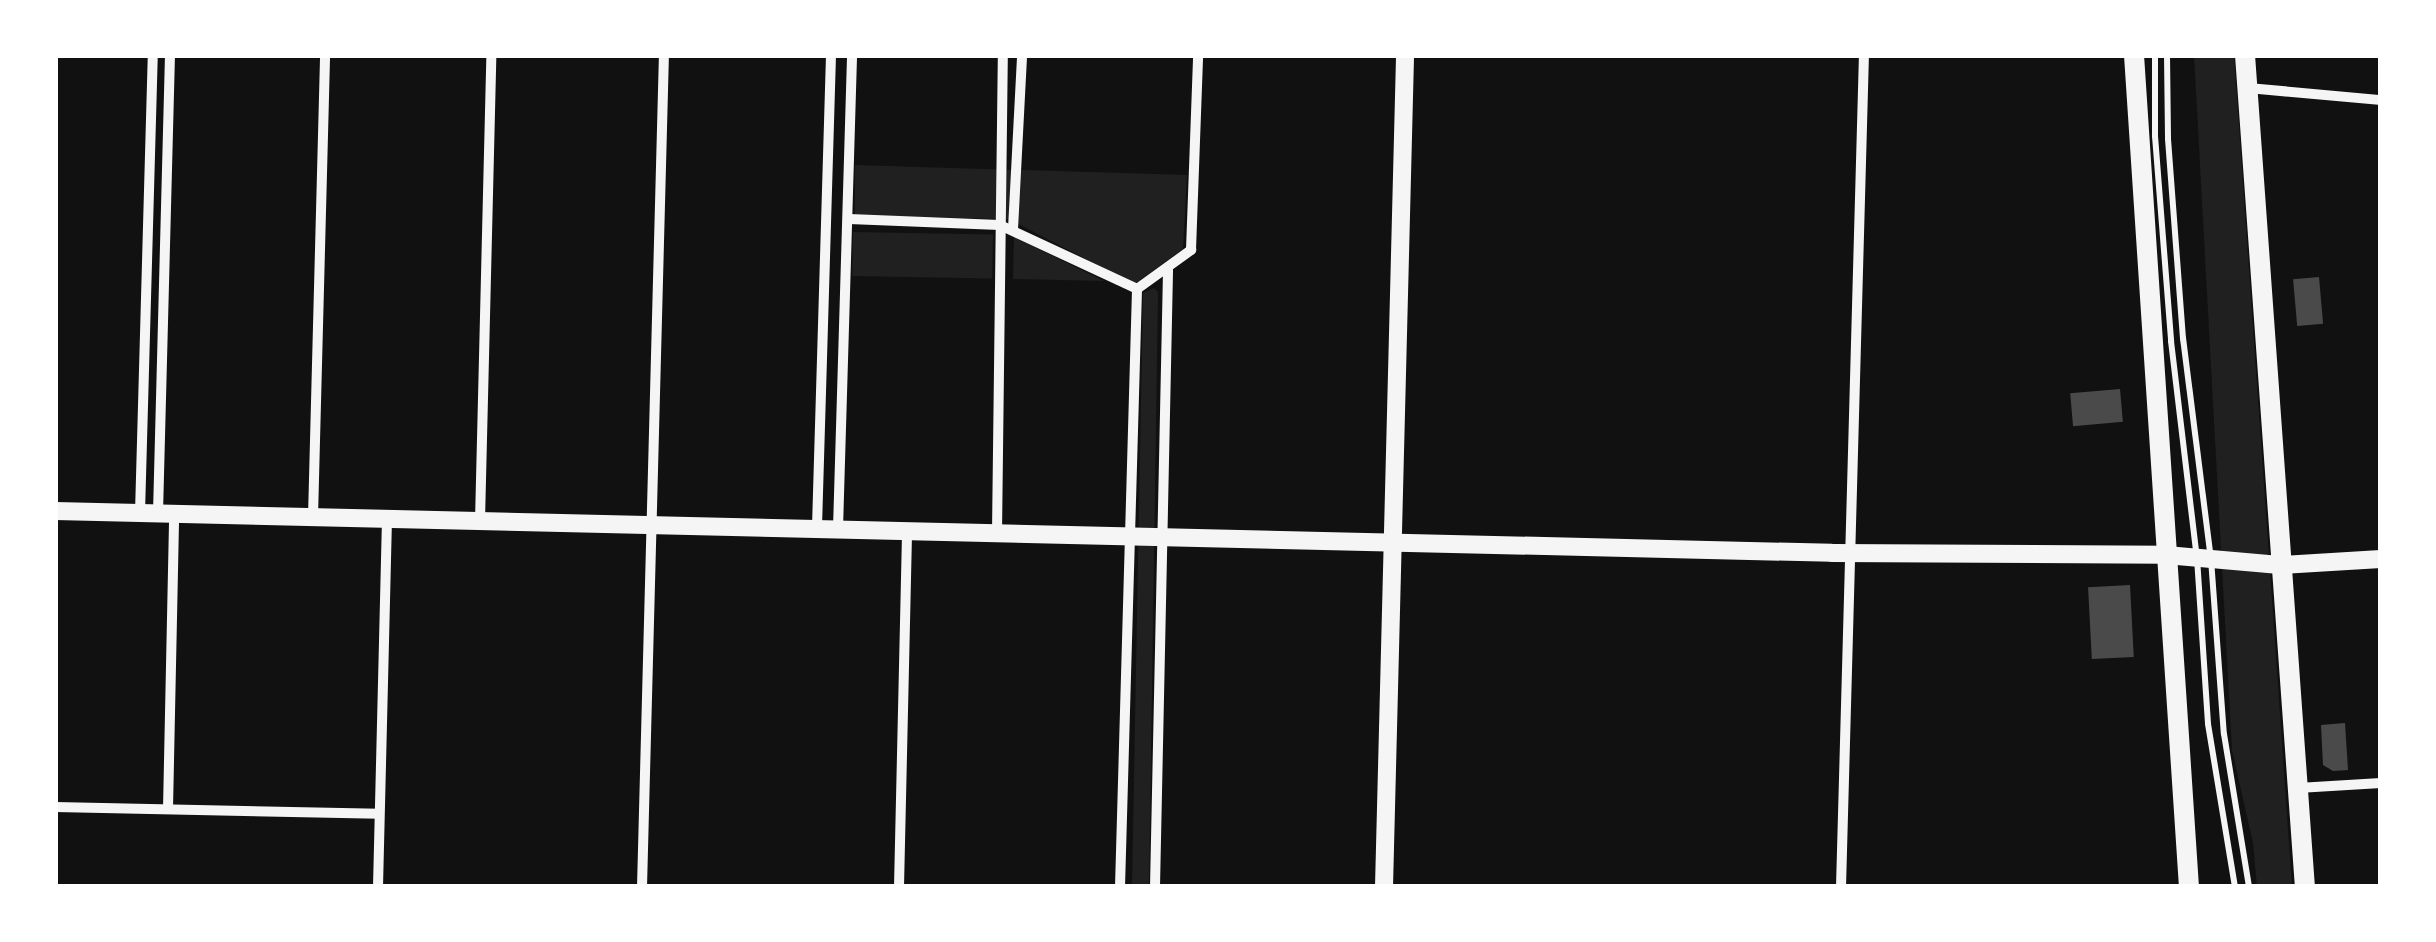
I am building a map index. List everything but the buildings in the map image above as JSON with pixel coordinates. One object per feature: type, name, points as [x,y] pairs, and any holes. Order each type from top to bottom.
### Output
[{"type":"main road","points":[[2134,55],[2189,887]]},
{"type":"main road","points":[[2245,55],[2305,887]]},
{"type":"street","points":[[153,55],[158,513],[168,810]]},
{"type":"street","points":[[158,513],[170,55]]},
{"type":"street","points":[[313,517],[325,55]]},
{"type":"street","points":[[480,521],[490,55]]},
{"type":"street","points":[[642,887],[664,55]]},
{"type":"street","points":[[817,528],[832,55]]},
{"type":"street","points":[[838,529],[852,55]]},
{"type":"street","points":[[997,533],[1003,55]]},
{"type":"street","points":[[1012,230],[1022,55]]},
{"type":"street","points":[[1137,289],[1187,257],[1193,243],[1198,55]]},
{"type":"street","points":[[1384,887],[1404,55]]},
{"type":"street","points":[[1841,887],[1864,55]]},
{"type":"street","points":[[2247,88],[2381,100]]},
{"type":"street","points":[[849,219],[1000,225],[1137,289]]},
{"type":"street","points":[[1155,887],[1168,270]]},
{"type":"street","points":[[1120,887],[1137,289]]},
{"type":"street","points":[[55,510],[1851,554],[2166,555],[2280,565],[2381,559]]},
{"type":"street","points":[[378,887],[387,518]]},
{"type":"street","points":[[898,887],[907,531]]},
{"type":"street","points":[[2298,788],[2381,783]]},
{"type":"street","points":[[55,807],[380,814]]},
{"type":"lane","points":[[2155,55],[2156,136],[2170,341],[2204,558],[2208,724],[2236,887]]},
{"type":"lane","points":[[2167,55],[2168,139],[2204,558],[2224,734],[2249,887]]},
{"type":"shaded area","points":[[2194,55],[2234,55],[2292,887],[2257,887],[2253,843],[2232,750]]},
{"type":"shaded area","points":[[855,165],[1187,175],[1183,249],[1134,284],[1009,219],[855,216]]},
{"type":"shaded area","points":[[853,232],[993,234],[992,278],[852,276]]},
{"type":"shaded area","points":[[1014,237],[1104,281],[1013,279]]},
{"type":"shaded area","points":[[1154,288],[1158,292],[1149,887],[1132,887],[1143,293]]}]
